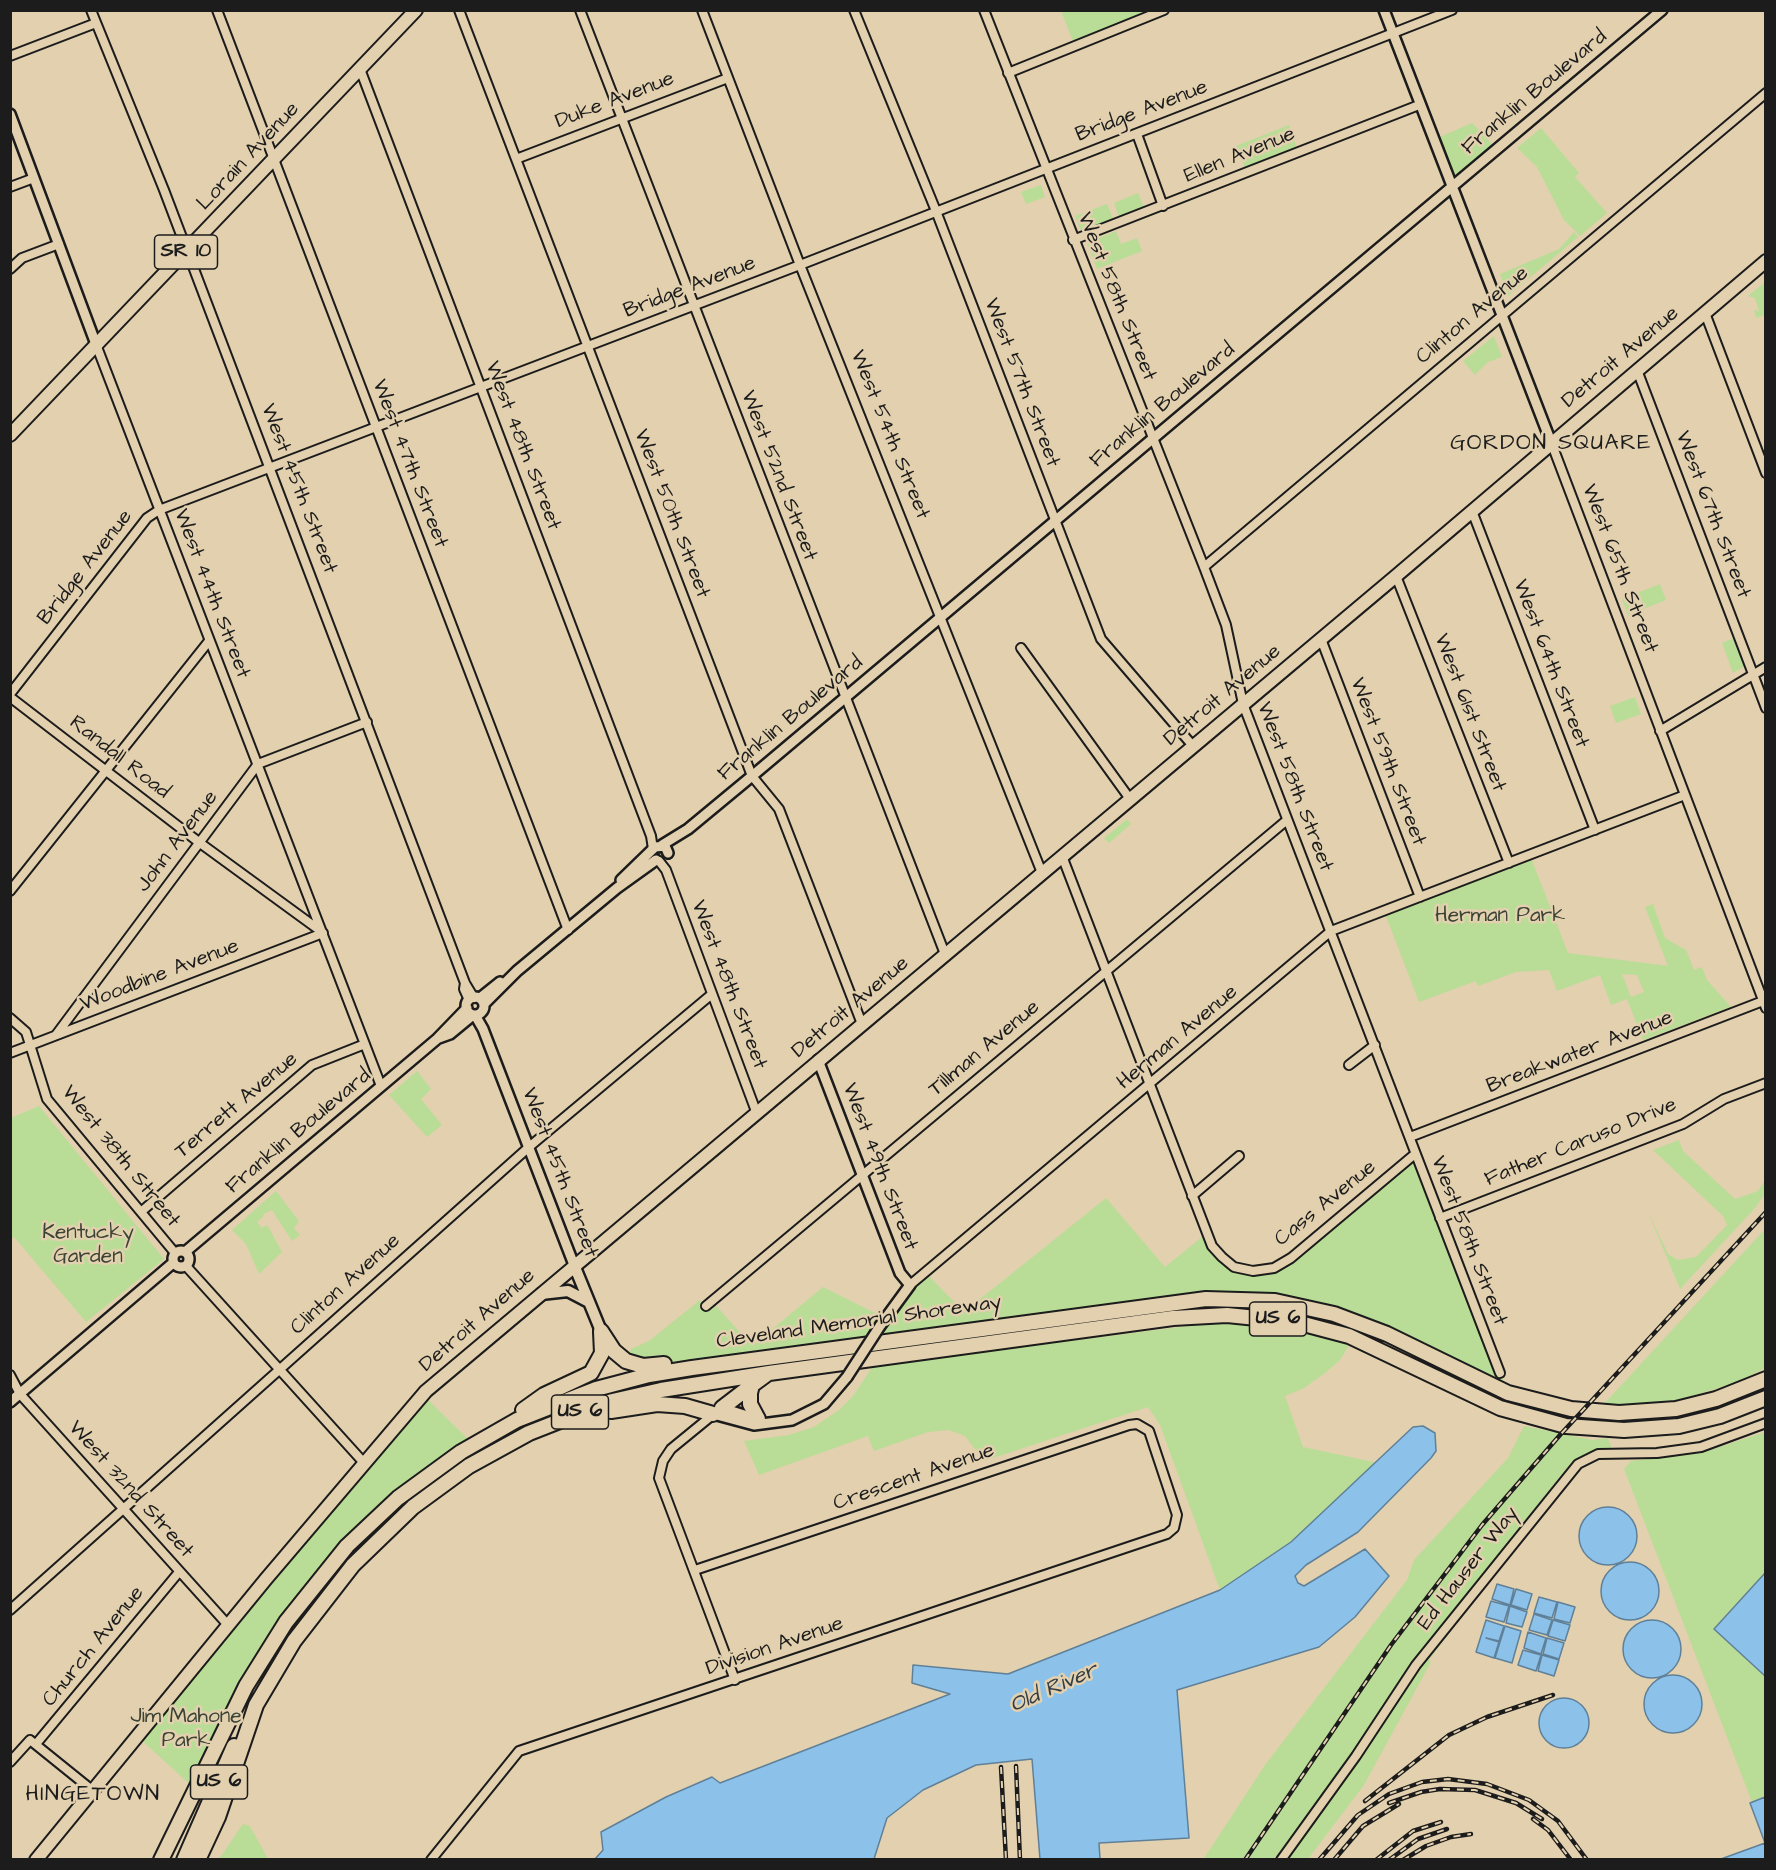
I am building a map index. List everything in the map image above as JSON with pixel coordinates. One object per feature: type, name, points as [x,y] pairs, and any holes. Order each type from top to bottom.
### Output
[{"type":"highway","name":"Cleveland Memorial Shoreway","points":[[161,1860],[246,1686],[278,1634],[338,1556],[409,1488],[446,1461],[493,1433],[556,1403],[623,1381],[789,1354],[1163,1302],[1232,1298],[1290,1304],[1347,1318],[1387,1334],[1508,1393],[1582,1411],[1634,1413],[1676,1409],[1716,1399],[1766,1379]]},
{"type":"highway","name":"Cleveland Memorial Shoreway","points":[[198,1860],[221,1810],[256,1705],[290,1647],[326,1596],[362,1554],[413,1507],[486,1456],[567,1416],[647,1392],[769,1373],[1173,1318],[1227,1315],[1296,1322],[1349,1336],[1493,1405],[1525,1417],[1566,1426],[1617,1430],[1672,1427],[1720,1416],[1766,1398]]},
{"type":"highway","points":[[601,1331],[626,1361],[643,1366],[717,1356],[789,1354]]},
{"type":"highway","points":[[493,1433],[544,1395],[591,1373],[602,1353],[601,1331]]},
{"type":"highway","points":[[413,1507],[520,1446],[597,1415],[630,1406],[657,1404],[717,1411],[769,1373]]},
{"type":"highway","points":[[752,1385],[750,1404],[758,1419]]},
{"type":"highway","name":"US 6","points":[[184,1860],[232,1749],[256,1705]]},
{"type":"highway","name":"US 6","points":[[177,1860],[212,1782],[222,1734]]},
{"type":"main road","name":"Lorain Avenue","points":[[10,435],[97,347],[416,10]]},
{"type":"main road","name":"Detroit Avenue","points":[[36,1860],[228,1625],[426,1391],[1396,576],[1766,261]]},
{"type":"main road","name":"West 45th Street","points":[[574,1265],[601,1331]]},
{"type":"main road","points":[[540,1294],[568,1291],[589,1302]]},
{"type":"street","name":"West 45th Street","points":[[91,10],[164,190],[367,722],[465,983],[464,989],[475,1006],[574,1265]]},
{"type":"street","name":"West 47th Street","points":[[217,10],[568,930]]},
{"type":"street","name":"West 50th Street","points":[[459,10],[752,776],[779,809],[862,1024]]},
{"type":"street","name":"West 52nd Street","points":[[580,10],[945,954]]},
{"type":"street","name":"West 54th Street","points":[[702,10],[800,265],[942,616],[1042,873]]},
{"type":"street","name":"West 57th Street","points":[[854,10],[936,211],[1101,639],[1193,746]]},
{"type":"street","name":"West 58th Street","points":[[984,10],[1226,625],[1243,704],[1500,1373]]},
{"type":"street","points":[[1008,73],[1164,10]]},
{"type":"street","name":"West 65th Street","points":[[1384,10],[1551,442],[1764,1005]]},
{"type":"street","name":"Bridge Avenue","points":[[10,696],[147,518],[159,510],[694,306],[1452,10]]},
{"type":"street","name":"Franklin Boulevard","points":[[10,1402],[178,1256],[437,1039],[450,1034],[475,1006],[617,888],[618,882],[660,853],[1662,10]]},
{"type":"street","points":[[10,56],[96,23]]},
{"type":"street","name":"West 48th Street","points":[[360,69],[651,836],[660,853],[757,1114]]},
{"type":"street","name":"Duke Avenue","points":[[516,159],[728,78]]},
{"type":"street","name":"Clinton Avenue","points":[[1204,567],[1766,93]]},
{"type":"street","name":"Ellen Avenue","points":[[1073,240],[1419,105]]},
{"type":"street","name":"West 44th Street","points":[[10,114],[209,641],[381,1086]]},
{"type":"street","points":[[1137,134],[1163,206]]},
{"type":"street","points":[[10,187],[34,178]]},
{"type":"street","points":[[10,269],[22,258],[59,244]]},
{"type":"street","points":[[1705,313],[1766,473]]},
{"type":"street","name":"West 67th Street","points":[[1637,370],[1766,708]]},
{"type":"street","name":"West 64th Street","points":[[1472,511],[1595,830]]},
{"type":"street","name":"West 61st Street","points":[[1396,576],[1509,863]]},
{"type":"street","name":"West 59th Street","points":[[1321,639],[1420,897]]},
{"type":"street","points":[[10,891],[209,641]]},
{"type":"street","points":[[1021,648],[1130,799]]},
{"type":"street","points":[[1660,731],[1766,667]]},
{"type":"street","name":"Randall Road","points":[[10,696],[200,843],[323,933]]},
{"type":"street","points":[[258,764],[367,722]]},
{"type":"street","name":"John Avenue","points":[[56,1035],[258,764]]},
{"type":"street","name":"Herman Avenue","points":[[717,1411],[749,1424],[792,1420],[814,1410],[832,1396],[910,1285],[1150,1086],[1331,931],[1685,795]]},
{"type":"street","name":"Tillman Avenue","points":[[706,1306],[1287,820]]},
{"type":"street","points":[[1062,856],[1108,970],[1192,1196],[1239,1156]]},
{"type":"street","name":"Woodbine Avenue","points":[[10,1053],[323,933]]},
{"type":"street","name":"Clinton Avenue","points":[[10,1610],[529,1147],[712,994]]},
{"type":"street","name":"Breakwater Avenue","points":[[1410,1137],[1764,1005]]},
{"type":"street","name":"West 38th Street","points":[[10,1018],[26,1032],[47,1099],[178,1256]]},
{"type":"street","name":"Terrett Avenue","points":[[142,1211],[312,1065],[365,1044]]},
{"type":"street","points":[[1349,1065],[1375,1045]]},
{"type":"street","name":"West 49th Street","points":[[818,1060],[900,1273],[910,1285]]},
{"type":"street","name":"Father Caruso Drive","points":[[1440,1218],[1683,1124],[1724,1099],[1766,1083]]},
{"type":"street","name":"Cass Avenue","points":[[1192,1196],[1212,1246],[1222,1257],[1234,1267],[1253,1271],[1274,1268],[1291,1258],[1415,1154]]},
{"type":"street","points":[[178,1256],[180,1268],[186,1266],[365,1464]]},
{"type":"street","name":"West 32nd Street","points":[[10,1375],[20,1394],[228,1625]]},
{"type":"street","points":[[717,1411],[671,1449],[663,1461],[659,1474],[660,1484],[735,1680]]},
{"type":"street","name":"Herman Avenue","points":[[717,1411],[774,1422]]},
{"type":"street","name":"Crescent Avenue","points":[[694,1570],[1129,1425],[1137,1424],[1145,1428]]},
{"type":"street","name":"Ed Hauser Way","points":[[1281,1860],[1356,1756],[1416,1665],[1578,1464],[1587,1457],[1598,1454],[1657,1453],[1701,1447],[1766,1424]]},
{"type":"street","name":"Division Avenue","points":[[431,1860],[519,1751],[1167,1534],[1174,1528],[1177,1515],[1149,1431],[1145,1428]]},
{"type":"street","name":"Church Avenue","points":[[10,1762],[33,1742],[179,1572]]},
{"type":"street","points":[[33,1742],[92,1790]]},
{"type":"green space","points":[[1061,11],[1164,11],[1075,46]]},
{"type":"green space","points":[[1472,123],[1497,149],[1452,187],[1433,140]]},
{"type":"green space","points":[[1289,125],[1297,148],[1245,168],[1236,146]]},
{"type":"green space","points":[[1541,128],[1579,173],[1575,177],[1607,213],[1580,236],[1564,220],[1537,167],[1517,148]]},
{"type":"green space","points":[[1041,185],[1045,197],[1026,204],[1021,192]]},
{"type":"green space","points":[[1138,193],[1144,207],[1119,217],[1114,203]]},
{"type":"green space","points":[[1107,204],[1113,219],[1081,231],[1075,216]]},
{"type":"green space","points":[[1116,231],[1121,244],[1137,238],[1142,251],[1097,269],[1087,243]]},
{"type":"green space","points":[[1574,232],[1578,237],[1508,296],[1500,274],[1559,249]]},
{"type":"green space","points":[[1765,282],[1765,315],[1756,318],[1754,310],[1759,311],[1755,298],[1748,296]]},
{"type":"green space","points":[[1494,336],[1502,357],[1488,362],[1475,375],[1463,361]]},
{"type":"green space","points":[[1660,584],[1666,600],[1628,615],[1622,599]]},
{"type":"green space","points":[[1734,638],[1745,666],[1733,673],[1722,643]]},
{"type":"green space","points":[[1635,697],[1641,714],[1616,723],[1610,706]]},
{"type":"green space","points":[[1127,819],[1131,824],[1109,843],[1104,838]]},
{"type":"green space","name":"Herman Park","points":[[1530,855],[1568,953],[1668,966],[1645,907],[1653,904],[1665,938],[1686,950],[1694,970],[1702,967],[1707,980],[1731,1007],[1643,1040],[1627,999],[1611,1005],[1600,975],[1557,991],[1549,970],[1516,972],[1478,986],[1476,981],[1419,1002],[1384,911]],"holes":[[[1622,974],[1637,975],[1644,992],[1631,997]]]},
{"type":"green space","points":[[417,1071],[431,1089],[421,1099],[442,1125],[427,1137],[389,1095]]},
{"type":"green space","name":"Kentucky Garden","points":[[39,1106],[164,1259],[86,1322],[14,1237],[11,1240],[11,1118]]},
{"type":"green space","points":[[1679,1140],[1683,1151],[1735,1199],[1758,1191],[1766,1178],[1765,1193],[1756,1207],[1680,1289],[1648,1212],[1668,1254],[1678,1260],[1696,1257],[1727,1225],[1723,1216],[1653,1150]]},
{"type":"green space","points":[[1415,1154],[1508,1393],[1360,1323],[1232,1298],[789,1354],[717,1356],[655,1365],[626,1361],[631,1349],[649,1341],[700,1300],[706,1306],[712,1301],[752,1346],[823,1287],[885,1318],[925,1272],[964,1312],[1106,1198],[1165,1267],[1207,1233],[1212,1246],[1234,1267],[1253,1271],[1274,1268]]},
{"type":"green space","points":[[276,1191],[299,1221],[294,1228],[300,1235],[292,1241],[272,1210],[263,1214],[264,1216],[257,1222],[262,1228],[266,1225],[269,1228],[282,1252],[259,1274],[246,1244],[232,1230]]},
{"type":"green space","points":[[1765,1229],[1765,1368],[1736,1383],[1671,1402],[1617,1407],[1604,1404]]},
{"type":"green space","points":[[1212,1323],[1277,1326],[1350,1344],[1340,1360],[1325,1373],[1304,1388],[1285,1396],[1303,1447],[1378,1463],[1291,1542],[1220,1590],[1160,1425],[1148,1407],[984,1461],[965,1436],[949,1430],[928,1432],[874,1451],[868,1436],[759,1475],[744,1441],[789,1435],[814,1427],[839,1410],[853,1396],[873,1366]]},
{"type":"green space","name":"Jim Mahone Park","points":[[423,1395],[473,1444],[409,1488],[286,1622],[196,1790],[137,1736]]},
{"type":"green space","points":[[1524,1426],[1593,1440],[1608,1438],[1612,1449],[1589,1452],[1570,1464],[1450,1617],[1457,1623],[1429,1660],[1431,1662],[1364,1785],[1308,1859],[1203,1860],[1265,1765],[1407,1580],[1414,1560],[1508,1458]]},
{"type":"green space","points":[[1765,1432],[1765,1836],[1624,1469],[1631,1461],[1704,1452]]},
{"type":"green space","points":[[243,1824],[250,1826],[268,1859],[219,1859]]},
{"type":"water","name":"Old River","points":[[1423,1426],[1435,1433],[1436,1451],[1431,1458],[1358,1532],[1306,1565],[1295,1576],[1298,1583],[1304,1586],[1365,1549],[1389,1576],[1355,1617],[1319,1647],[1177,1690],[1189,1838],[1099,1843],[1100,1859],[1040,1859],[1032,1759],[976,1765],[923,1790],[887,1818],[874,1859],[595,1859],[603,1850],[601,1832],[666,1797],[712,1777],[720,1783],[950,1694],[912,1683],[913,1665],[1008,1674],[1220,1590],[1291,1542],[1413,1427]]},
{"type":"water","points":[[1608,1507],[1619,1509],[1629,1515],[1635,1525],[1637,1536],[1635,1547],[1629,1557],[1619,1563],[1608,1565],[1597,1563],[1587,1557],[1581,1547],[1579,1536],[1581,1525],[1587,1515],[1597,1509]]},
{"type":"water","points":[[1630,1562],[1641,1564],[1651,1570],[1657,1580],[1659,1591],[1657,1602],[1651,1612],[1641,1618],[1630,1620],[1619,1618],[1609,1612],[1603,1602],[1601,1591],[1603,1580],[1609,1570],[1619,1564]]},
{"type":"water","points":[[1765,1573],[1765,1676],[1714,1629]]},
{"type":"water","points":[[1497,1584],[1514,1589],[1510,1605],[1492,1599]]},
{"type":"water","points":[[1516,1589],[1532,1594],[1527,1610],[1511,1605]]},
{"type":"water","points":[[1539,1597],[1557,1602],[1552,1618],[1534,1613]]},
{"type":"water","points":[[1491,1601],[1509,1606],[1504,1622],[1486,1617]]},
{"type":"water","points":[[1558,1602],[1575,1607],[1570,1623],[1554,1619]]},
{"type":"water","points":[[1510,1606],[1527,1612],[1522,1627],[1506,1623]]},
{"type":"water","points":[[1534,1614],[1552,1620],[1547,1635],[1529,1630]]},
{"type":"water","points":[[1486,1620],[1504,1626],[1499,1641],[1486,1638],[1499,1642],[1494,1658],[1476,1652]]},
{"type":"water","points":[[1553,1620],[1570,1625],[1565,1641],[1548,1636]]},
{"type":"water","points":[[1652,1620],[1663,1622],[1673,1628],[1679,1638],[1681,1649],[1679,1660],[1673,1670],[1663,1676],[1652,1678],[1641,1676],[1631,1670],[1625,1660],[1623,1649],[1625,1638],[1631,1628],[1641,1622]]},
{"type":"water","points":[[1505,1626],[1521,1631],[1512,1663],[1495,1658]]},
{"type":"water","points":[[1528,1632],[1546,1638],[1541,1654],[1524,1648]]},
{"type":"water","points":[[1547,1638],[1564,1643],[1559,1659],[1543,1654]]},
{"type":"water","points":[[1523,1650],[1541,1655],[1536,1671],[1518,1665]]},
{"type":"water","points":[[1542,1655],[1559,1660],[1554,1676],[1538,1671]]},
{"type":"water","points":[[1673,1675],[1684,1677],[1694,1683],[1700,1693],[1702,1704],[1700,1715],[1694,1725],[1684,1731],[1673,1733],[1662,1731],[1652,1725],[1646,1715],[1644,1704],[1646,1693],[1652,1683],[1662,1677]]},
{"type":"water","points":[[1564,1698],[1582,1705],[1589,1723],[1582,1741],[1564,1748],[1546,1741],[1539,1723],[1546,1705]]},
{"type":"water","points":[[1765,1797],[1765,1843],[1750,1803]]},
{"type":"water","points":[[1765,1843],[1765,1859],[1721,1859]]},
{"type":"railway","points":[[1245,1860],[1391,1645],[1482,1525],[1560,1435],[1766,1212]]},
{"type":"railway","points":[[1365,1801],[1449,1735],[1487,1717],[1553,1695]]},
{"type":"railway","points":[[1016,1766],[1020,1860]]},
{"type":"railway","points":[[1001,1767],[1006,1860]]},
{"type":"railway","points":[[1319,1860],[1358,1815],[1389,1794],[1422,1782],[1448,1779],[1487,1784],[1529,1800],[1558,1821],[1587,1860]]},
{"type":"railway","points":[[1389,1803],[1421,1792],[1440,1789],[1475,1790],[1516,1803],[1542,1819]]},
{"type":"railway","points":[[1334,1860],[1363,1826],[1399,1804]]},
{"type":"railway","points":[[1533,1819],[1548,1830],[1571,1860]]},
{"type":"railway","points":[[1376,1860],[1413,1831],[1441,1822]]},
{"type":"railway","points":[[1389,1860],[1418,1839],[1447,1829]]},
{"type":"railway","points":[[1403,1860],[1426,1846],[1451,1837],[1471,1834]]},
{"type":"district","name":"GORDON SQUARE","points":[[1551,444]]},
{"type":"district","name":"HINGETOWN","points":[[93,1795]]}]
